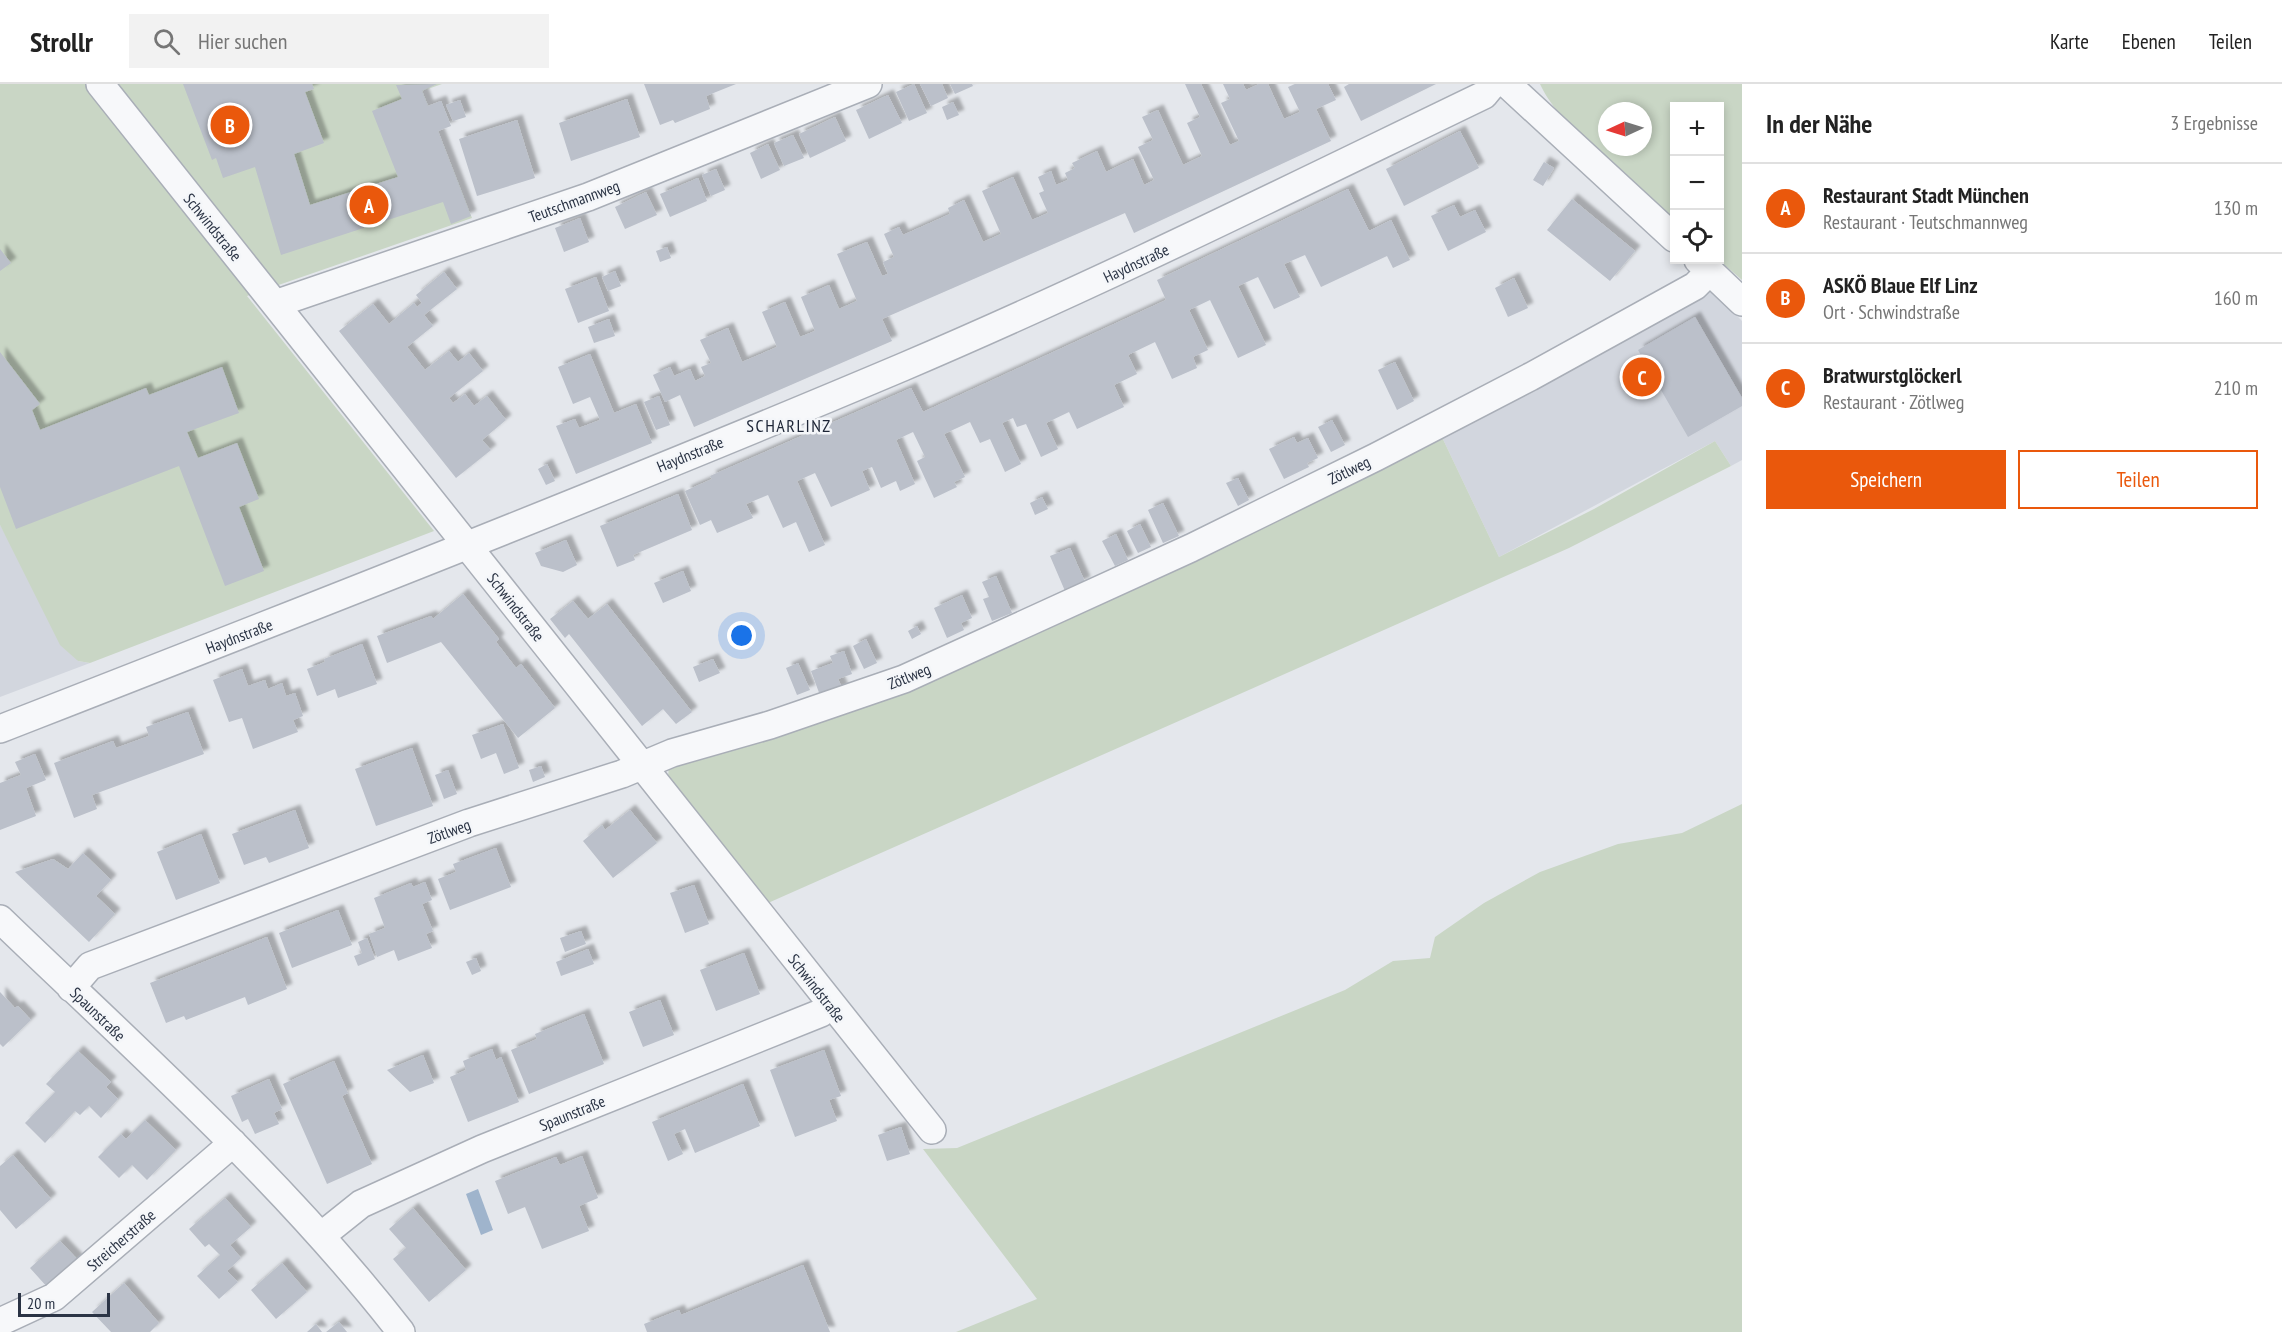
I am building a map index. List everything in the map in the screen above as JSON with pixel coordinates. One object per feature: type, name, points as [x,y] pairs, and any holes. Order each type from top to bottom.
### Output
[{"type":"street","name":"Schwindstraße","points":[[99,84],[642,765],[830,1005],[932,1130]]},
{"type":"street","name":"Teutschmannweg","points":[[274,304],[588,197],[868,84]]},
{"type":"street","name":"Haydnstraße","points":[[0,729],[467,546],[905,366],[1147,259],[1484,95],[1493,84]]},
{"type":"street","points":[[1507,84],[1670,234]]},
{"type":"street","points":[[1704,265],[1742,302]]},
{"type":"street","name":"Zötlweg","points":[[71,988],[90,966],[469,823],[672,753],[837,704],[904,679],[998,638],[1376,457],[1530,377],[1685,292],[1704,265]]},
{"type":"street","name":"Spaunstraße","points":[[0,919],[233,1143],[321,1236],[401,1332]]},
{"type":"street","name":"Spaunstraße","points":[[321,1236],[361,1204],[371,1199],[482,1149],[821,1013],[830,1005]]},
{"type":"street","name":"Streicherstraße","points":[[0,1322],[54,1297],[233,1143]]},
{"type":"shaded area","points":[[1708,286],[1742,321],[1742,460],[1731,466],[1715,441],[1499,557],[1440,433]]},
{"type":"shaded area","points":[[0,525],[78,661],[90,663],[0,697]]},
{"type":"green space","points":[[0,84],[442,84],[422,91],[472,218],[247,296],[434,531],[90,663],[78,661],[60,645],[0,525]]},
{"type":"green space","points":[[1540,84],[1742,84],[1742,280],[1724,264],[1724,102],[1670,102],[1670,217],[1600,156],[1652,156],[1652,102],[1598,102],[1598,154],[1564,120]]},
{"type":"green space","points":[[1440,433],[1499,557],[1594,509],[1715,441],[1731,466],[1569,548],[768,903],[668,777],[669,766],[772,734]]},
{"type":"green space","points":[[1742,804],[1742,1332],[956,1332],[1037,1299],[923,1149],[957,1148],[1345,990],[1393,961],[1430,958],[1435,937],[1484,903],[1540,872],[1618,844],[1682,833]]},
{"type":"water","points":[[478,1189],[493,1230],[481,1235],[466,1194]]},
{"type":"building","points":[[183,84],[312,84],[314,89],[305,92],[324,143],[294,154],[310,205],[398,177],[372,111],[402,99],[396,85],[437,84],[422,91],[428,106],[441,101],[451,126],[438,131],[471,216],[451,224],[443,202],[281,255],[255,167],[223,178],[216,158],[212,160]]},
{"type":"building","points":[[644,84],[736,84],[706,96],[710,109],[675,123],[673,120],[660,125]]},
{"type":"building","points":[[914,84],[927,113],[909,121],[896,92]]},
{"type":"building","points":[[920,84],[942,84],[948,98],[931,106]]},
{"type":"building","points":[[950,84],[972,84],[973,86],[955,94]]},
{"type":"building","points":[[1185,84],[1201,84],[1230,145],[1239,141],[1221,103],[1230,99],[1223,84],[1243,84],[1246,90],[1259,84],[1268,84],[1284,119],[1300,112],[1288,87],[1295,84],[1328,84],[1336,100],[1316,109],[1331,141],[1134,233],[1125,213],[882,319],[892,341],[694,427],[680,395],[665,402],[653,375],[670,367],[674,376],[690,369],[695,381],[705,376],[701,367],[711,363],[700,340],[728,328],[742,362],[777,347],[762,312],[785,302],[800,337],[815,331],[801,297],[829,285],[839,309],[857,301],[837,254],[867,242],[882,276],[888,274],[883,262],[894,257],[884,234],[899,227],[903,235],[950,214],[948,208],[964,200],[983,242],[1001,234],[982,191],[1013,177],[1032,220],[1048,213],[1039,193],[1044,191],[1038,177],[1051,171],[1056,185],[1068,180],[1065,173],[1075,168],[1072,163],[1097,151],[1106,172],[1133,159],[1144,185],[1154,180],[1138,147],[1153,140],[1142,117],[1158,110],[1183,165],[1202,156],[1187,123],[1200,117]]},
{"type":"building","points":[[1349,84],[1436,84],[1361,121],[1344,87]]},
{"type":"building","points":[[888,95],[902,123],[869,139],[856,110]]},
{"type":"building","points":[[627,99],[640,137],[571,161],[559,123]]},
{"type":"building","points":[[460,100],[466,117],[453,121],[446,105]]},
{"type":"building","points":[[953,102],[959,115],[947,120],[942,107]]},
{"type":"building","points":[[835,117],[846,141],[810,158],[799,134]]},
{"type":"building","points":[[517,120],[535,178],[477,196],[459,139]]},
{"type":"building","points":[[1460,131],[1479,168],[1404,206],[1386,169]]},
{"type":"building","points":[[793,135],[804,158],[784,166],[774,143]]},
{"type":"building","points":[[768,144],[780,170],[761,179],[750,153]]},
{"type":"building","points":[[1544,162],[1554,168],[1543,186],[1533,180]]},
{"type":"building","points":[[716,169],[725,190],[711,196],[702,175]]},
{"type":"building","points":[[698,178],[707,201],[670,217],[660,194]]},
{"type":"building","points":[[1348,189],[1369,231],[1391,220],[1410,260],[1393,268],[1387,256],[1321,287],[1305,255],[1284,264],[1300,297],[1274,309],[1258,277],[1238,286],[1266,345],[1238,358],[1210,300],[1189,310],[1208,350],[1193,357],[1197,368],[1172,379],[1155,342],[1128,355],[1137,374],[1114,385],[1124,407],[1077,429],[1069,412],[1046,423],[1058,449],[1041,457],[1026,424],[1017,427],[1013,418],[1002,423],[1021,464],[1005,472],[990,439],[980,443],[970,422],[944,434],[965,477],[954,482],[957,487],[934,498],[917,461],[925,457],[913,432],[896,440],[915,484],[900,491],[896,481],[881,488],[872,467],[862,471],[870,490],[831,507],[815,473],[797,481],[825,545],[809,552],[796,522],[783,528],[768,495],[746,504],[753,518],[717,533],[711,520],[700,525],[685,491],[712,479],[710,476],[911,388],[923,412],[1166,300],[1157,280]]},
{"type":"building","points":[[646,192],[657,215],[625,229],[615,207]]},
{"type":"building","points":[[1572,199],[1635,251],[1610,281],[1547,230]]},
{"type":"building","points":[[1454,205],[1460,217],[1475,210],[1486,232],[1448,251],[1431,216]]},
{"type":"building","points":[[580,218],[589,242],[564,252],[555,228]]},
{"type":"building","points":[[667,247],[671,258],[660,262],[656,251]]},
{"type":"building","points":[[0,249],[11,263],[0,271]]},
{"type":"building","points":[[615,271],[621,286],[608,291],[602,277]]},
{"type":"building","points":[[444,272],[457,289],[424,315],[433,326],[407,347],[425,370],[449,351],[458,362],[469,353],[483,371],[449,398],[453,403],[465,394],[474,406],[487,396],[506,420],[482,440],[491,450],[456,478],[339,331],[373,304],[389,324],[414,303],[417,307],[422,303],[416,295]]},
{"type":"building","points":[[596,277],[609,311],[578,323],[565,289]]},
{"type":"building","points":[[1514,278],[1528,308],[1508,317],[1495,288]]},
{"type":"building","points":[[1695,317],[1742,398],[1742,406],[1688,437],[1638,350]]},
{"type":"building","points":[[609,319],[615,336],[594,343],[588,327]]},
{"type":"building","points":[[0,352],[40,404],[32,410],[40,430],[146,388],[149,395],[222,367],[239,413],[187,432],[198,458],[237,443],[259,499],[239,507],[264,571],[225,586],[179,466],[16,529],[0,487]]},
{"type":"building","points":[[590,354],[614,413],[636,404],[652,443],[576,474],[556,426],[575,419],[579,428],[600,420],[590,397],[573,404],[558,367]]},
{"type":"building","points":[[1395,362],[1414,401],[1397,410],[1378,370]]},
{"type":"building","points":[[659,396],[670,425],[656,430],[644,402]]},
{"type":"building","points":[[1332,420],[1345,445],[1331,452],[1318,427]]},
{"type":"building","points":[[1294,437],[1297,443],[1308,438],[1318,458],[1307,463],[1309,467],[1284,479],[1269,449]]},
{"type":"building","points":[[547,464],[555,481],[546,485],[538,469]]},
{"type":"building","points":[[1238,478],[1249,500],[1238,506],[1226,483]]},
{"type":"building","points":[[678,494],[692,530],[633,555],[635,560],[617,567],[600,526]]},
{"type":"building","points":[[1042,497],[1048,509],[1035,515],[1030,503]]},
{"type":"building","points":[[1163,503],[1179,536],[1163,543],[1148,510]]},
{"type":"building","points":[[1140,524],[1151,547],[1138,553],[1127,531]]},
{"type":"building","points":[[1116,534],[1128,560],[1115,566],[1102,541]]},
{"type":"building","points":[[566,540],[577,565],[563,572],[541,566],[535,553]]},
{"type":"building","points":[[1070,548],[1085,582],[1065,591],[1050,556]]},
{"type":"building","points":[[683,571],[691,591],[663,603],[654,583]]},
{"type":"building","points":[[996,576],[1012,613],[992,621],[983,599],[989,597],[982,582]]},
{"type":"building","points":[[463,594],[499,639],[496,642],[516,668],[521,664],[555,708],[518,738],[441,642],[387,663],[377,636],[431,616],[433,619]]},
{"type":"building","points":[[962,595],[972,618],[961,623],[964,630],[947,638],[934,608]]},
{"type":"building","points":[[573,601],[588,619],[607,604],[692,712],[676,724],[663,709],[642,726],[569,634],[565,638],[550,619]]},
{"type":"building","points":[[917,626],[921,634],[912,639],[908,631]]},
{"type":"building","points":[[866,639],[877,663],[864,669],[853,646]]},
{"type":"building","points":[[362,644],[377,684],[338,698],[335,689],[317,696],[307,669],[325,662],[324,659]]},
{"type":"building","points":[[844,651],[852,674],[838,679],[843,690],[821,698],[811,671],[833,663],[830,656]]},
{"type":"building","points":[[713,659],[720,673],[699,682],[693,667]]},
{"type":"building","points":[[798,663],[810,690],[797,695],[786,668]]},
{"type":"building","points":[[242,669],[248,686],[265,680],[268,689],[282,683],[286,696],[295,693],[303,716],[293,720],[298,732],[253,749],[242,718],[229,722],[213,680]]},
{"type":"building","points":[[188,712],[204,754],[92,795],[97,809],[74,818],[54,763],[113,741],[116,748],[149,736],[146,727]]},
{"type":"building","points":[[503,724],[519,768],[504,774],[496,753],[481,759],[472,735]]},
{"type":"building","points":[[412,748],[433,806],[376,826],[355,769]]},
{"type":"building","points":[[35,754],[46,780],[26,788],[36,816],[0,830],[0,783],[21,775],[15,762]]},
{"type":"building","points":[[541,766],[545,777],[533,782],[529,770]]},
{"type":"building","points":[[448,770],[457,794],[444,799],[435,775]]},
{"type":"building","points":[[295,810],[309,848],[269,863],[266,857],[244,865],[232,834]]},
{"type":"building","points":[[630,810],[657,843],[613,878],[583,841],[602,825],[605,830]]},
{"type":"building","points":[[201,834],[220,883],[176,900],[157,852]]},
{"type":"building","points":[[496,848],[511,887],[450,910],[438,879],[456,872],[453,864]]},
{"type":"building","points":[[83,853],[111,880],[96,896],[115,914],[89,942],[15,872],[53,859],[68,869]]},
{"type":"building","points":[[425,882],[432,900],[422,904],[433,931],[426,934],[432,948],[398,961],[394,950],[377,957],[369,934],[385,928],[374,898],[411,883],[413,887]]},
{"type":"building","points":[[694,885],[709,924],[685,933],[670,893]]},
{"type":"building","points":[[338,910],[352,945],[292,968],[279,933]]},
{"type":"building","points":[[581,931],[586,944],[565,952],[560,938]]},
{"type":"building","points":[[267,937],[287,989],[248,1005],[245,997],[186,1020],[184,1016],[166,1023],[150,983]]},
{"type":"building","points":[[367,938],[375,959],[358,966],[354,956],[362,953],[358,942]]},
{"type":"building","points":[[588,949],[594,964],[561,976],[556,962]]},
{"type":"building","points":[[744,953],[760,994],[716,1011],[700,970]]},
{"type":"building","points":[[476,958],[481,971],[472,975],[466,962]]},
{"type":"building","points":[[0,992],[15,1008],[18,1006],[31,1020],[3,1047],[0,1044]]},
{"type":"building","points":[[660,1000],[674,1035],[643,1047],[629,1012]]},
{"type":"building","points":[[584,1014],[604,1064],[529,1094],[511,1050],[537,1039],[535,1034]]},
{"type":"building","points":[[492,1049],[496,1060],[501,1057],[519,1102],[468,1122],[450,1077],[466,1070],[463,1061]]},
{"type":"building","points":[[824,1050],[841,1096],[829,1100],[837,1121],[795,1137],[770,1070]]},
{"type":"building","points":[[78,1051],[111,1082],[106,1087],[118,1099],[101,1118],[89,1106],[80,1115],[75,1111],[45,1143],[25,1123],[55,1092],[46,1084]]},
{"type":"building","points":[[423,1055],[434,1083],[410,1092],[387,1070]]},
{"type":"building","points":[[334,1061],[348,1093],[342,1096],[372,1164],[327,1184],[283,1084]]},
{"type":"building","points":[[269,1079],[282,1109],[274,1113],[279,1124],[255,1134],[248,1119],[242,1122],[231,1096]]},
{"type":"building","points":[[743,1084],[760,1126],[695,1153],[685,1129],[674,1134],[683,1154],[668,1161],[652,1122]]},
{"type":"building","points":[[145,1120],[176,1150],[147,1180],[132,1165],[119,1178],[98,1157],[121,1134],[126,1139]]},
{"type":"building","points":[[901,1127],[910,1154],[887,1161],[878,1135]]},
{"type":"building","points":[[13,1155],[51,1199],[16,1229],[0,1210],[0,1166]]},
{"type":"building","points":[[582,1156],[598,1198],[579,1206],[589,1231],[542,1249],[525,1207],[508,1214],[495,1181],[556,1157],[560,1165]]},
{"type":"building","points":[[225,1198],[251,1227],[230,1245],[241,1258],[227,1271],[238,1282],[219,1299],[197,1276],[220,1255],[209,1244],[205,1247],[189,1229]]},
{"type":"building","points":[[413,1208],[466,1270],[429,1302],[393,1259],[406,1248],[389,1229]]},
{"type":"building","points":[[60,1241],[78,1260],[48,1288],[30,1268]]},
{"type":"building","points":[[282,1263],[307,1292],[276,1319],[251,1290]]},
{"type":"building","points":[[803,1265],[830,1332],[647,1332],[644,1324],[679,1310],[681,1315]]},
{"type":"building","points":[[124,1283],[159,1323],[150,1332],[111,1332],[92,1312]]},
{"type":"building","points":[[339,1322],[347,1332],[326,1332]]},
{"type":"building","points":[[316,1324],[322,1332],[307,1332]]},
{"type":"place","name":"ASKÖ Blaue Elf Linz","points":[[230,125]]},
{"type":"place","name":"Restaurant Stadt München","points":[[369,205]]},
{"type":"place","name":"Bratwurstglöckerl","points":[[1642,377]]},
{"type":"district","name":"SCHARLINZ","points":[[789,425]]}]
